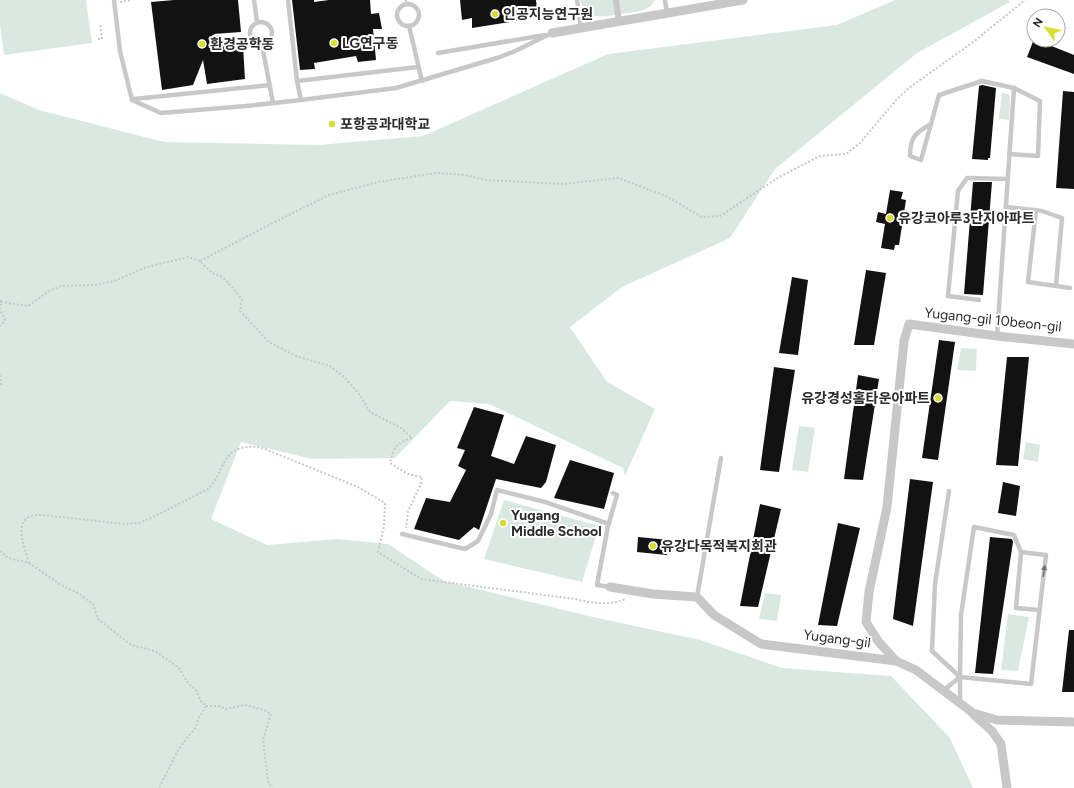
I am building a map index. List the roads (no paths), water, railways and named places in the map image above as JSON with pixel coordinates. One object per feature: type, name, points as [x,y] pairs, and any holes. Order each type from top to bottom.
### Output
[{"type":"street","points":[[616,0],[619,22]]},
{"type":"street","points":[[552,33],[743,0]]},
{"type":"street","name":"Yugang-gil 10beon-gil","points":[[896,661],[878,641],[866,622],[869,592],[887,507],[904,341],[909,324],[997,336],[1074,344]]},
{"type":"street","points":[[610,587],[697,597]]},
{"type":"street","name":"Yugang-gil","points":[[697,597],[714,615],[761,644],[896,661],[916,670],[973,713],[997,720],[1074,722]]},
{"type":"street","points":[[973,713],[992,731],[1001,744],[1007,788]]},
{"type":"lane","points":[[254,0],[257,22]]},
{"type":"lane","points":[[288,0],[297,81],[301,100]]},
{"type":"lane","points":[[577,0],[581,28]]},
{"type":"lane","points":[[665,0],[667,14]]},
{"type":"lane","points":[[114,1],[120,51],[132,100]]},
{"type":"lane","points":[[407,2],[414,5],[419,10],[420,14],[416,24],[409,26],[406,26],[400,22],[397,16],[401,6],[407,2]]},
{"type":"lane","points":[[257,22],[264,22],[268,24],[272,31],[269,41],[262,44],[255,43],[249,34],[251,27],[257,22]]},
{"type":"lane","points":[[409,26],[422,81]]},
{"type":"lane","points":[[132,100],[161,113],[273,103],[396,88],[497,58],[552,33]]},
{"type":"lane","points":[[438,53],[552,33]]},
{"type":"lane","points":[[262,44],[273,103]]},
{"type":"lane","points":[[297,81],[418,68]]},
{"type":"lane","points":[[931,124],[918,132],[910,143],[910,156],[921,160],[931,124],[939,95],[982,81],[1014,88],[1040,101],[1038,156],[1009,154]]},
{"type":"lane","points":[[132,100],[270,85]]},
{"type":"lane","points":[[997,336],[1014,88]]},
{"type":"lane","points":[[979,300],[948,296],[958,191],[967,178],[1008,179]]},
{"type":"lane","points":[[1006,206],[1036,210],[1062,218],[1056,285]]},
{"type":"lane","points":[[1036,210],[1028,282],[1070,288]]},
{"type":"lane","points":[[697,597],[721,458]]},
{"type":"lane","points":[[404,534],[465,549],[478,541],[491,514],[497,490],[545,502],[609,524]]},
{"type":"lane","points":[[949,491],[935,584],[932,651],[960,677],[1031,684],[1046,555],[1021,552]]},
{"type":"lane","points":[[610,587],[597,584],[609,524],[617,495],[613,493]]},
{"type":"lane","points":[[960,703],[961,615],[974,527],[1014,535],[1021,552],[1016,608],[1039,610]]},
{"type":"lane","points":[[944,690],[960,677]]},
{"type":"place","name":"인공지능연구원","points":[[495,14]]},
{"type":"place","name":"LG연구동","points":[[334,43]]},
{"type":"place","name":"환경공학동","points":[[202,44]]},
{"type":"place","name":"포항공과대학교","points":[[332,124]]},
{"type":"place","name":"유강코아루3단지아파트","points":[[890,218]]},
{"type":"place","name":"유강경성홈타운아파트","points":[[938,398]]},
{"type":"place","name":"Yugang Middle School","points":[[503,523]]},
{"type":"place","name":"유강다목적복지회관","points":[[653,546]]}]
